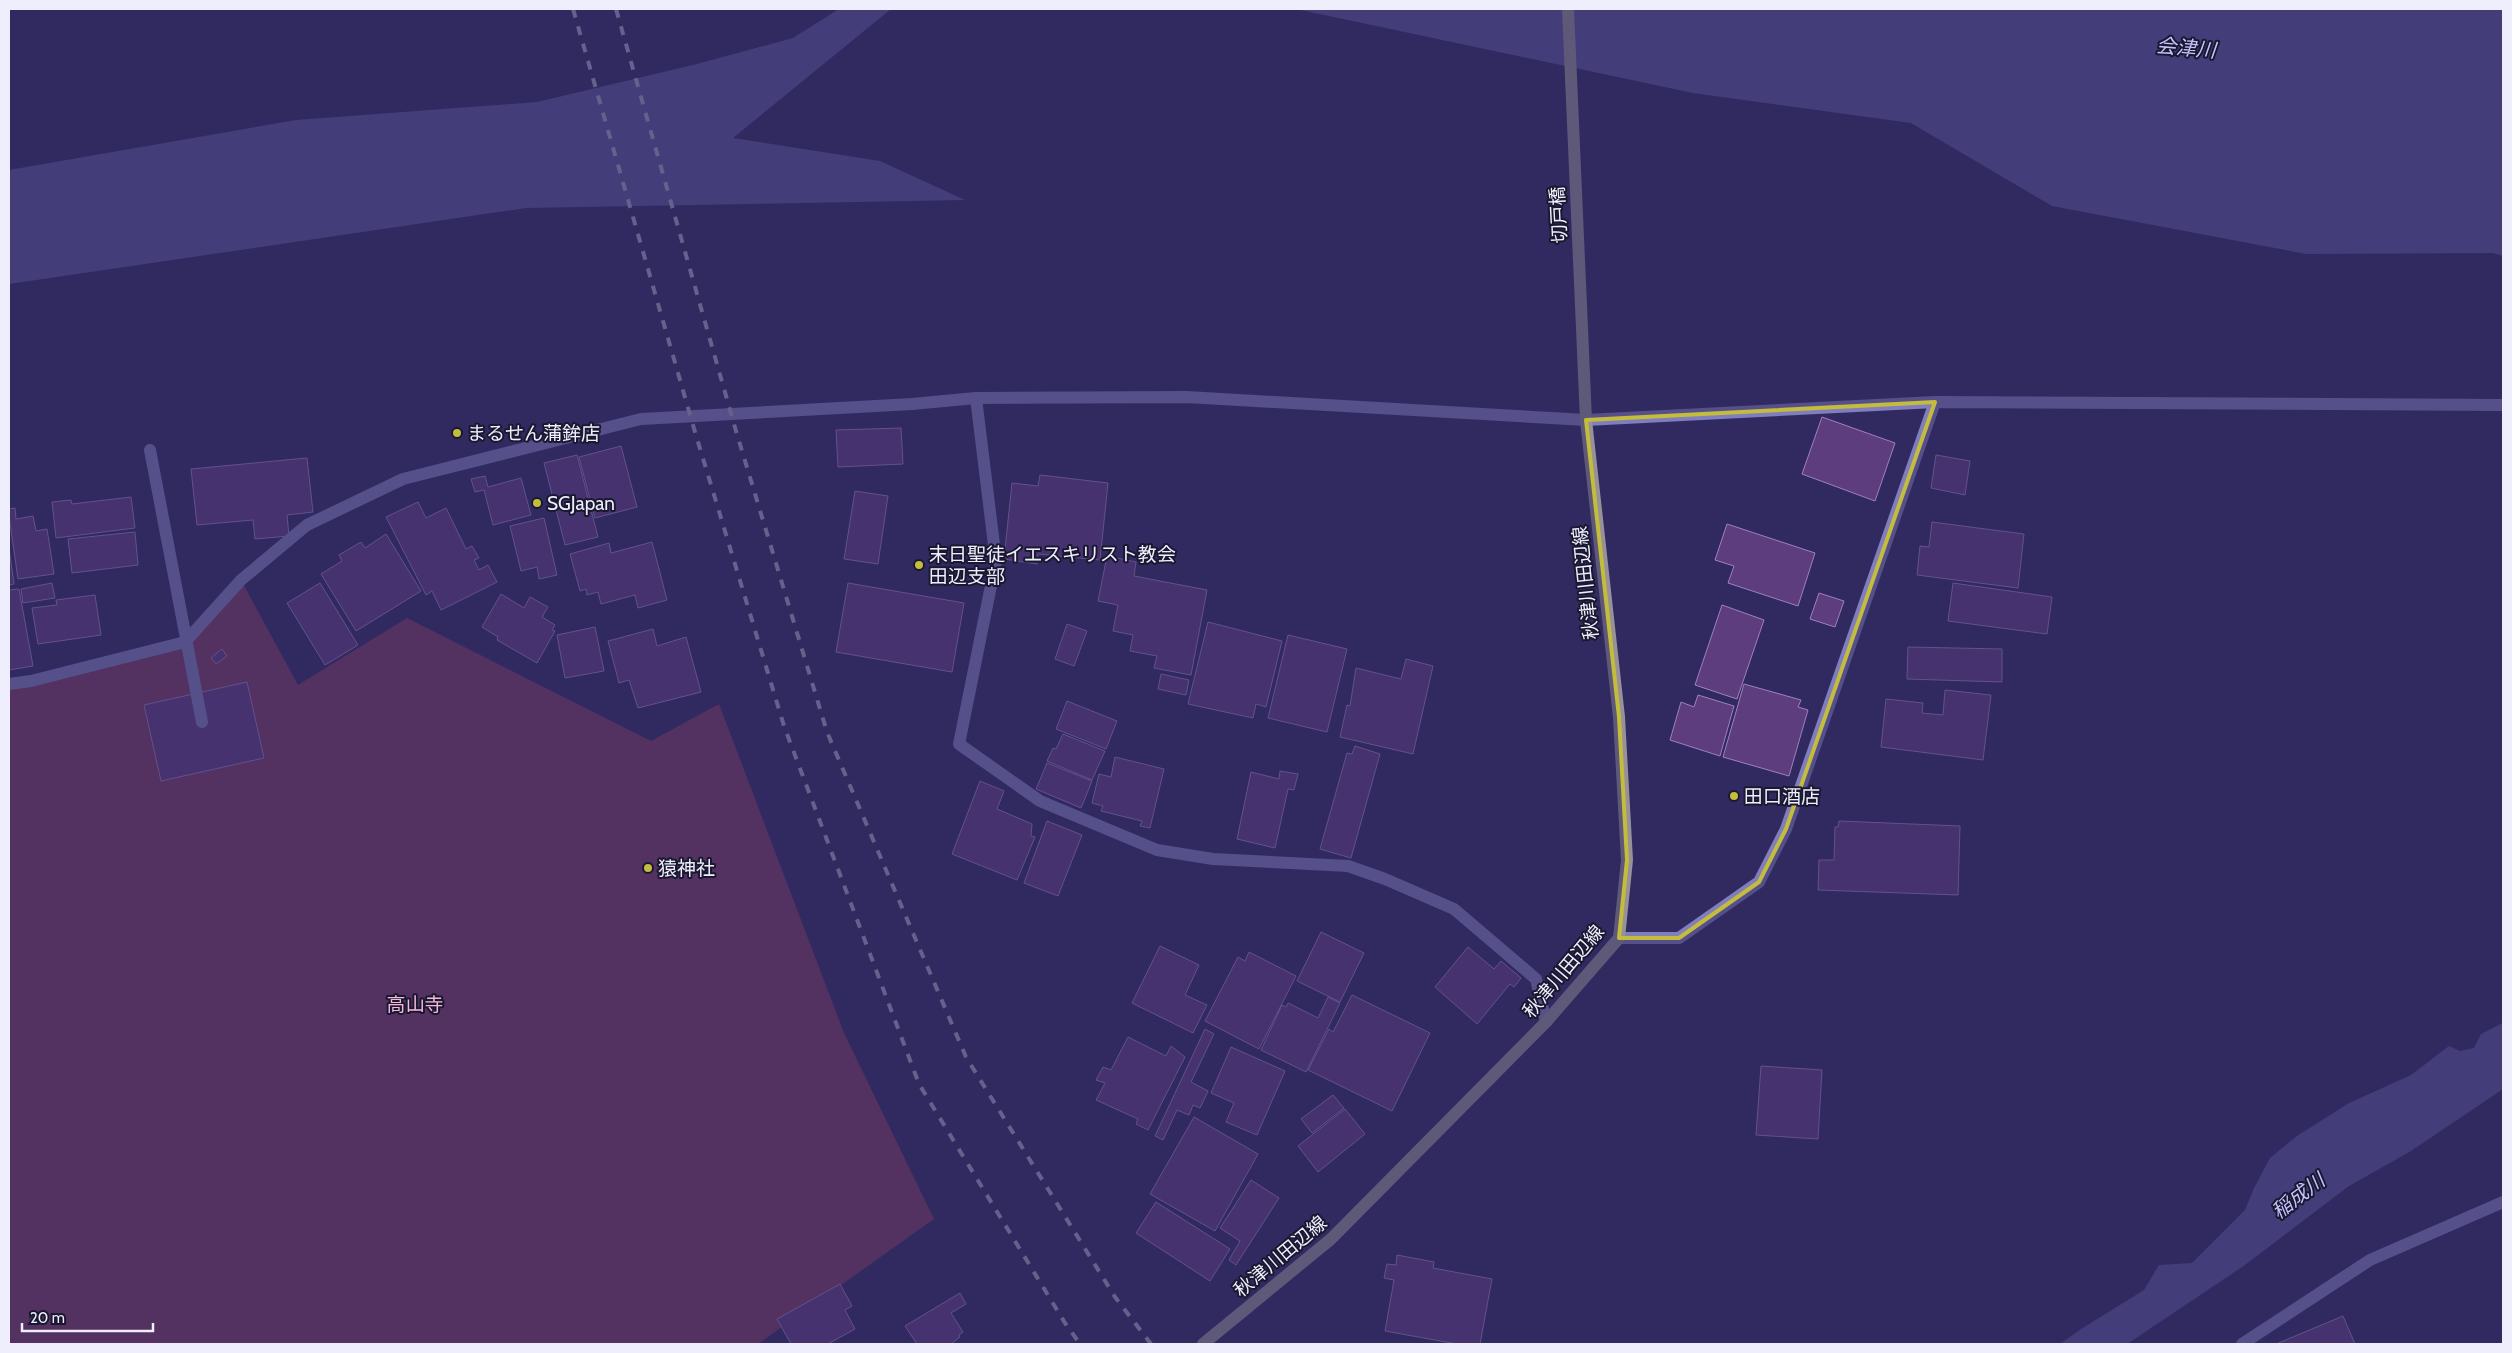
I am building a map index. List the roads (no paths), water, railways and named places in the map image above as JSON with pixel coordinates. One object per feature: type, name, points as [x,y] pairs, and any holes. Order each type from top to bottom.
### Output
[{"type":"main road","name":"切戸橋","points":[[1568,9],[1586,420]]},
{"type":"main road","name":"秋津川田辺線","points":[[1203,1344],[1332,1239],[1546,1022],[1619,938],[1627,860],[1620,727],[1586,420]]},
{"type":"street","points":[[10,685],[185,642],[241,580],[306,525],[403,479],[641,419],[902,405],[976,398],[1187,397],[1586,420],[1935,402],[2503,405]]},
{"type":"street","points":[[976,398],[996,561],[959,744],[1040,802],[1157,850],[1213,859],[1348,866],[1385,879],[1454,909],[1536,979],[1546,1022]]},
{"type":"street","points":[[1619,938],[1679,938],[1759,882],[1786,829],[1935,402]]},
{"type":"street","points":[[150,450],[185,642],[202,722]]},
{"type":"street","points":[[2242,1344],[2370,1260],[2503,1202]]},
{"type":"water","points":[[839,9],[891,9],[733,138],[880,161],[965,200],[526,208],[9,284],[9,170],[296,120],[537,102],[697,64],[793,38]]},
{"type":"water","name":"会津川","points":[[1296,9],[2503,9],[2503,256],[2493,253],[2306,254],[2052,206],[1911,123],[1693,93]]},
{"type":"water","name":"稲成川","points":[[2503,1023],[2503,1089],[2411,1151],[2349,1186],[2245,1265],[2127,1344],[2060,1344],[2144,1290],[2159,1265],[2192,1263],[2245,1210],[2270,1158],[2297,1136],[2349,1103],[2411,1075],[2449,1046],[2460,1051],[2474,1048],[2481,1034]]},
{"type":"railway","points":[[573,9],[695,432],[784,726],[919,1084],[1065,1323],[1080,1344]]},
{"type":"railway","points":[[616,9],[736,431],[827,732],[966,1057],[1115,1297],[1151,1344]]},
{"type":"place","name":"まるせん蒲鉾店","points":[[457,433]]},
{"type":"place","name":"SGJapan","points":[[537,503]]},
{"type":"place","name":"末日聖徒イエスキリスト教会 田辺支部","points":[[919,565]]},
{"type":"place","name":"田口酒店","points":[[1734,796]]},
{"type":"place","name":"猿神社","points":[[648,868]]},
{"type":"park label","name":"高山寺","points":[[415,1004]]}]
